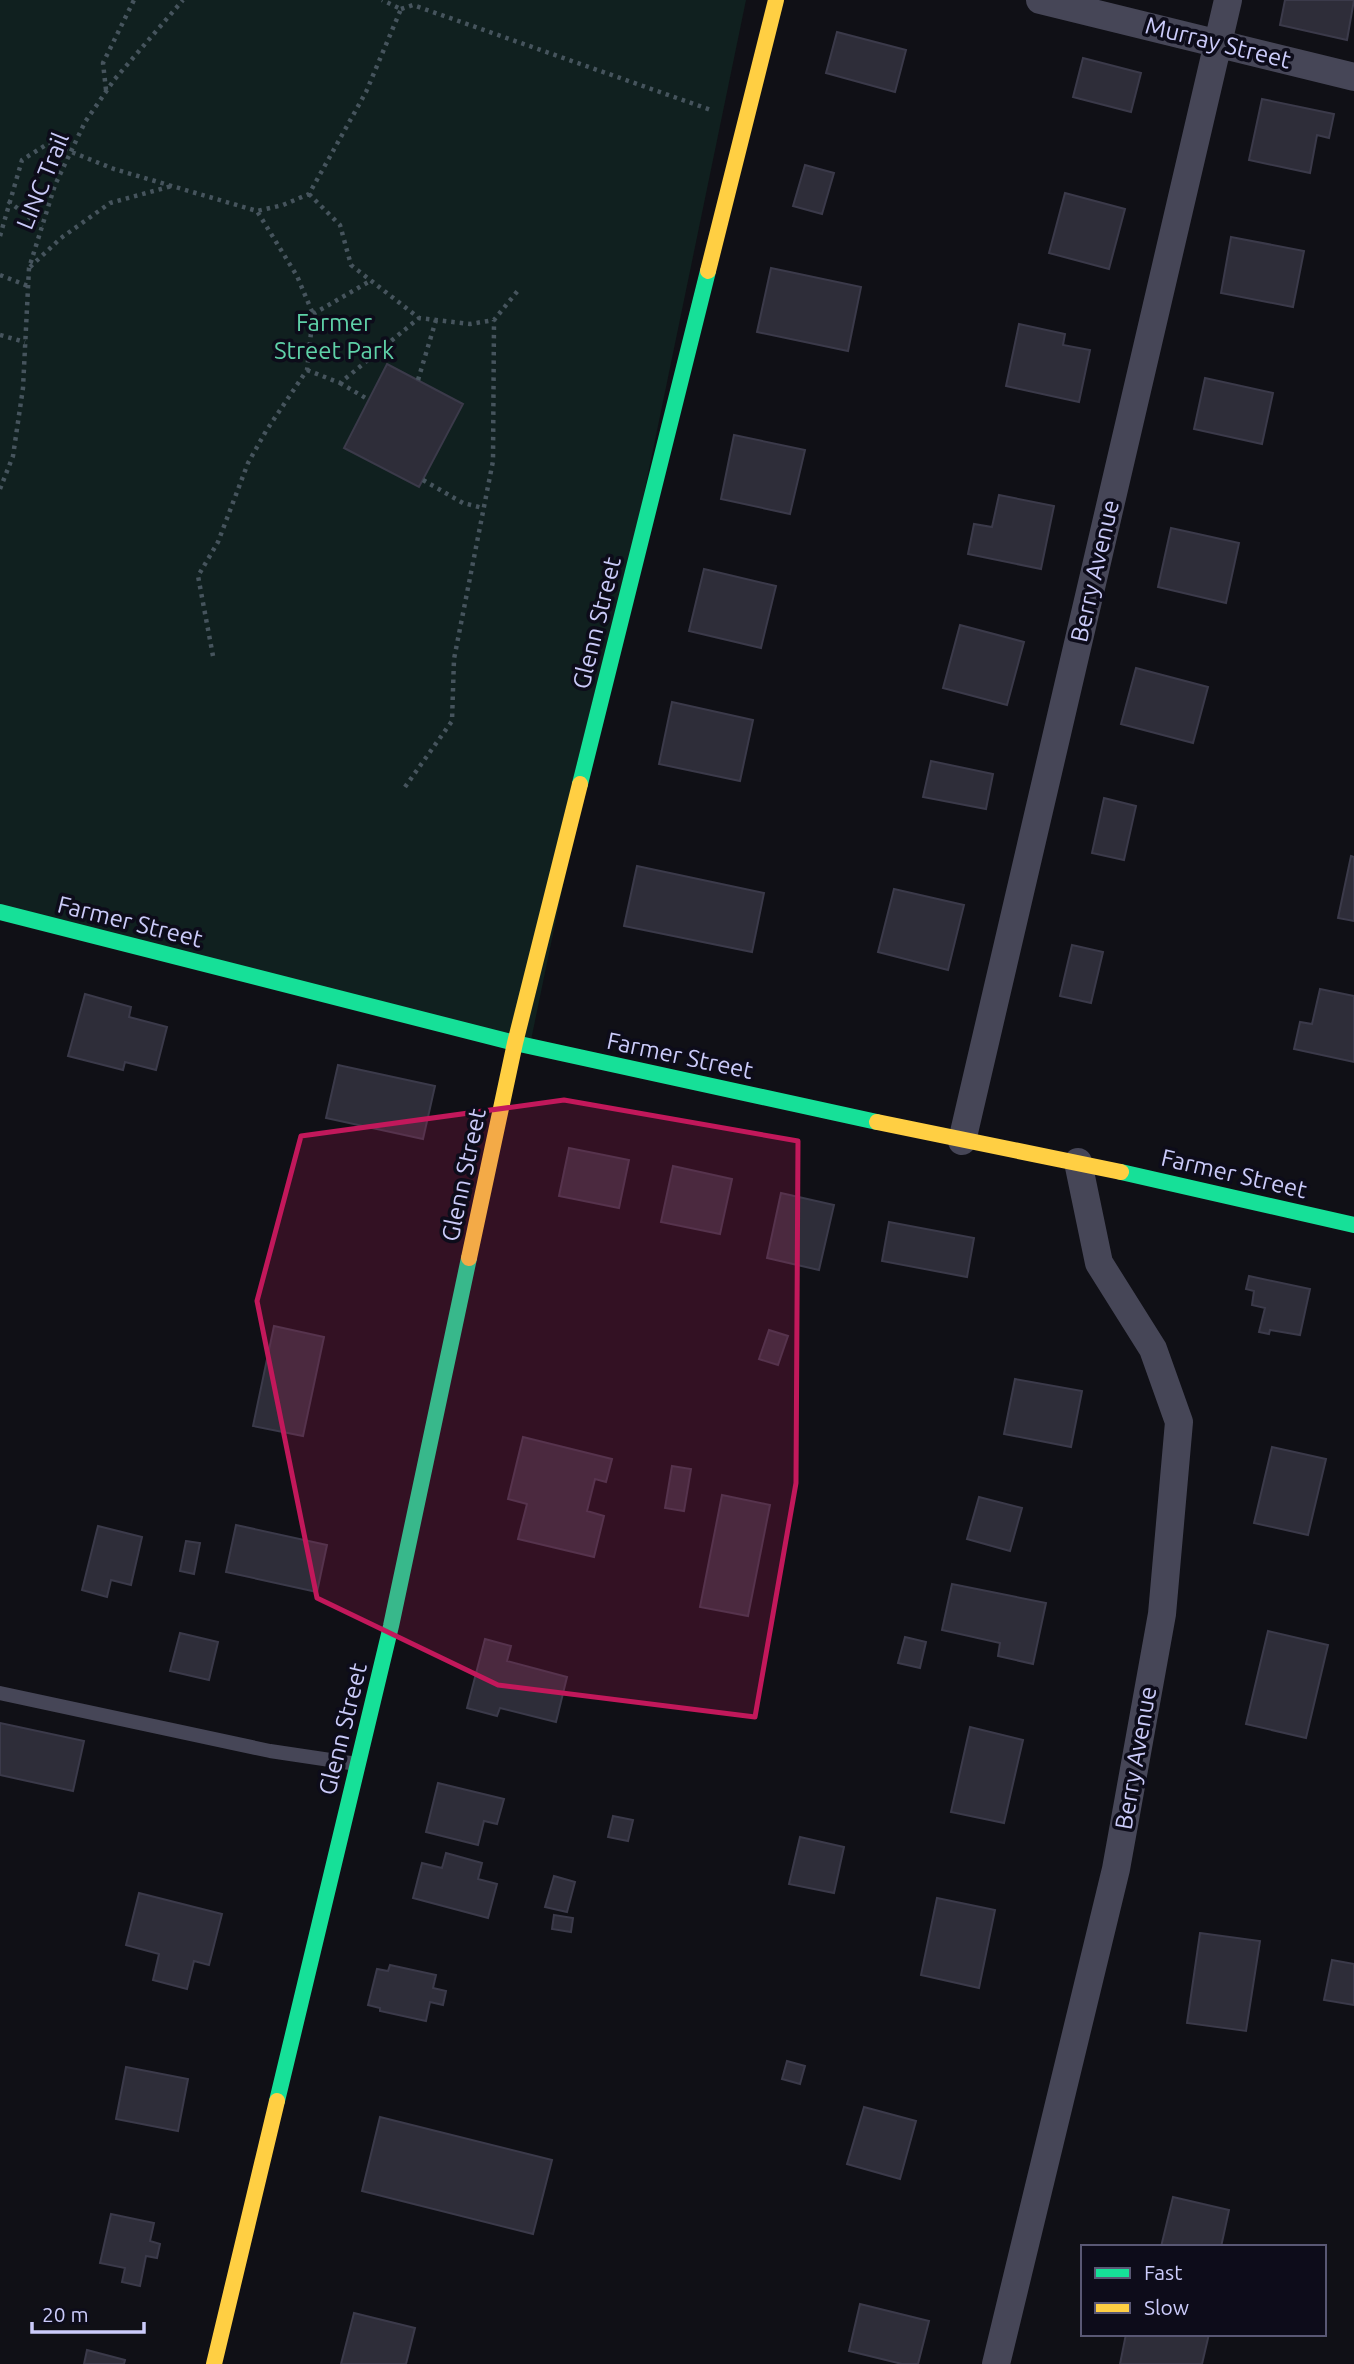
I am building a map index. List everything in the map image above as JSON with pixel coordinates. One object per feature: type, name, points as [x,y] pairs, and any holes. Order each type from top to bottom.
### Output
[{"type":"street","name":"Glenn Street","points":[[214,2364],[397,1600],[515,1043],[776,0]]},
{"type":"street","name":"Murray Street","points":[[1040,0],[1354,77]]},
{"type":"street","name":"Berry Avenue","points":[[962,1141],[1228,0]]},
{"type":"street","name":"Farmer Street","points":[[0,912],[515,1043],[962,1141],[1077,1162],[1354,1225]]},
{"type":"street","name":"Berry Avenue","points":[[996,2364],[1116,1869],[1162,1614],[1180,1422],[1153,1349],[1098,1263],[1077,1162]]},
{"type":"lane","points":[[0,1693],[270,1751],[358,1765]]},
{"type":"path","points":[[106,91],[103,63],[134,0]]},
{"type":"path","name":"LINC Trail","points":[[0,489],[13,456],[23,388],[29,268],[55,184],[85,122],[106,91],[183,0]]},
{"type":"path","points":[[382,0],[401,9],[413,5],[720,113]]},
{"type":"path","points":[[0,236],[22,160],[49,143],[114,169],[257,211],[283,205],[309,194],[366,92],[401,9]]},
{"type":"path","points":[[29,268],[61,237],[110,203],[172,186]]},
{"type":"path","points":[[309,194],[340,225],[351,265],[419,318],[470,324],[494,320]]},
{"type":"path","points":[[8,201],[41,227]]},
{"type":"path","points":[[214,656],[198,576],[218,542],[248,463],[307,370],[313,314],[297,276],[257,211]]},
{"type":"path","points":[[0,275],[28,286]]},
{"type":"path","points":[[313,314],[370,281]]},
{"type":"path","points":[[405,787],[452,721],[454,659],[493,461],[494,320],[520,288]]},
{"type":"path","points":[[340,383],[419,318]]},
{"type":"path","points":[[418,380],[436,320]]},
{"type":"path","points":[[0,335],[24,342]]},
{"type":"path","points":[[307,370],[340,383],[369,400]]},
{"type":"path","points":[[423,480],[463,503],[483,508]]},
{"type":"highlighted area","points":[[564,1100],[798,1141],[796,1483],[755,1717],[498,1685],[317,1598],[257,1301],[301,1136]]},
{"type":"green space","name":"Farmer Street Park","points":[[0,0],[746,0],[530,1045],[0,920]]},
{"type":"building","points":[[1285,0],[1354,0],[1347,40],[1280,25]]},
{"type":"building","points":[[837,32],[906,50],[895,92],[826,73]]},
{"type":"building","points":[[1083,58],[1141,73],[1131,112],[1073,97]]},
{"type":"building","points":[[1262,99],[1334,114],[1329,138],[1317,135],[1310,173],[1249,160]]},
{"type":"building","points":[[805,165],[834,173],[822,214],[793,206]]},
{"type":"building","points":[[1065,193],[1125,209],[1109,269],[1049,253]]},
{"type":"building","points":[[1231,237],[1304,251],[1293,307],[1221,293]]},
{"type":"building","points":[[771,268],[861,287],[848,351],[757,332]]},
{"type":"building","points":[[1019,324],[1065,334],[1063,345],[1090,350],[1079,402],[1006,386]]},
{"type":"building","points":[[387,364],[463,404],[419,487],[344,448]]},
{"type":"building","points":[[1205,378],[1273,393],[1262,444],[1194,429]]},
{"type":"building","points":[[734,435],[805,450],[790,514],[721,499]]},
{"type":"building","points":[[999,495],[1054,506],[1041,569],[968,554],[974,524],[992,527]]},
{"type":"building","points":[[1171,528],[1239,543],[1226,603],[1158,587]]},
{"type":"building","points":[[704,569],[776,586],[761,648],[689,631]]},
{"type":"building","points":[[960,625],[1024,642],[1007,705],[943,688]]},
{"type":"building","points":[[1136,668],[1208,687],[1193,743],[1121,724]]},
{"type":"building","points":[[672,702],[753,720],[740,781],[659,764]]},
{"type":"building","points":[[931,761],[993,774],[986,809],[923,797]]},
{"type":"building","points":[[1104,798],[1136,806],[1124,860],[1092,853]]},
{"type":"building","points":[[1351,856],[1354,857],[1354,921],[1338,918]]},
{"type":"building","points":[[637,866],[764,893],[752,952],[624,926]]},
{"type":"building","points":[[894,889],[964,905],[948,970],[878,952]]},
{"type":"building","points":[[1072,945],[1103,952],[1091,1003],[1060,996]]},
{"type":"building","points":[[1320,989],[1354,996],[1354,1062],[1294,1049],[1300,1022],[1312,1024]]},
{"type":"building","points":[[85,994],[131,1007],[129,1017],[167,1027],[156,1070],[125,1062],[123,1070],[68,1056]]},
{"type":"building","points":[[338,1065],[435,1086],[423,1139],[326,1118]]},
{"type":"building","points":[[569,1148],[629,1160],[619,1208],[559,1196]]},
{"type":"building","points":[[673,1166],[732,1179],[720,1234],[661,1222]]},
{"type":"building","points":[[781,1193],[834,1205],[819,1270],[767,1258]]},
{"type":"building","points":[[889,1222],[974,1238],[967,1277],[882,1261]]},
{"type":"building","points":[[1249,1276],[1310,1289],[1300,1335],[1270,1330],[1269,1334],[1259,1332],[1265,1308],[1252,1305],[1254,1291],[1246,1289]]},
{"type":"building","points":[[274,1326],[324,1337],[303,1436],[253,1426]]},
{"type":"building","points":[[769,1330],[788,1336],[778,1365],[759,1359]]},
{"type":"building","points":[[1015,1379],[1082,1391],[1071,1447],[1004,1434]]},
{"type":"building","points":[[523,1437],[612,1459],[606,1482],[595,1479],[587,1511],[604,1516],[594,1557],[518,1539],[527,1504],[508,1499]]},
{"type":"building","points":[[1272,1447],[1326,1459],[1308,1535],[1254,1523]]},
{"type":"building","points":[[672,1466],[691,1469],[684,1511],[665,1508]]},
{"type":"building","points":[[722,1495],[770,1505],[748,1616],[700,1607]]},
{"type":"building","points":[[979,1497],[1022,1508],[1010,1551],[967,1539]]},
{"type":"building","points":[[236,1525],[327,1545],[317,1592],[226,1572]]},
{"type":"building","points":[[98,1526],[142,1537],[131,1585],[111,1580],[107,1597],[82,1590]]},
{"type":"building","points":[[186,1541],[200,1543],[194,1574],[180,1571]]},
{"type":"building","points":[[952,1584],[1046,1603],[1033,1664],[998,1656],[1000,1643],[942,1630]]},
{"type":"building","points":[[1268,1631],[1328,1645],[1306,1738],[1246,1724]]},
{"type":"building","points":[[180,1633],[218,1642],[209,1680],[170,1671]]},
{"type":"building","points":[[905,1637],[926,1642],[920,1668],[898,1663]]},
{"type":"building","points":[[485,1639],[511,1646],[507,1661],[567,1677],[556,1722],[500,1708],[497,1716],[467,1708]]},
{"type":"building","points":[[0,1723],[84,1741],[73,1791],[0,1775]]},
{"type":"building","points":[[970,1727],[1023,1740],[1004,1823],[951,1812]]},
{"type":"building","points":[[438,1783],[504,1799],[497,1824],[484,1821],[478,1845],[426,1832]]},
{"type":"building","points":[[613,1816],[633,1820],[628,1841],[608,1837]]},
{"type":"building","points":[[800,1837],[844,1847],[834,1893],[789,1884]]},
{"type":"building","points":[[446,1853],[482,1863],[478,1879],[497,1884],[488,1918],[413,1898],[422,1863],[442,1868]]},
{"type":"building","points":[[554,1876],[575,1882],[567,1912],[545,1907]]},
{"type":"building","points":[[139,1893],[222,1914],[209,1965],[194,1961],[187,1989],[153,1980],[159,1954],[126,1945]]},
{"type":"building","points":[[937,1898],[995,1910],[979,1988],[921,1975]]},
{"type":"building","points":[[554,1915],[573,1918],[571,1932],[552,1929]]},
{"type":"building","points":[[1200,1933],[1260,1941],[1246,2031],[1187,2023]]},
{"type":"building","points":[[1332,1960],[1354,1964],[1354,2005],[1324,2000]]},
{"type":"building","points":[[390,1965],[436,1975],[433,1988],[446,1991],[443,2005],[430,2002],[426,2021],[380,2011],[380,2008],[368,2005],[377,1969],[388,1971]]},
{"type":"building","points":[[787,2061],[805,2066],[800,2084],[782,2079]]},
{"type":"building","points":[[126,2067],[188,2079],[178,2131],[116,2119]]},
{"type":"building","points":[[864,2107],[916,2121],[900,2179],[847,2164]]},
{"type":"building","points":[[380,2117],[552,2160],[533,2234],[362,2191]]},
{"type":"building","points":[[1173,2197],[1229,2210],[1221,2245],[1161,2245]]},
{"type":"building","points":[[111,2214],[154,2223],[150,2241],[160,2244],[157,2258],[146,2256],[140,2286],[122,2282],[125,2268],[100,2263]]},
{"type":"building","points":[[860,2304],[929,2321],[918,2364],[902,2364],[849,2351]]},
{"type":"building","points":[[354,2313],[415,2328],[406,2364],[341,2364]]},
{"type":"building","points":[[1126,2336],[1209,2336],[1202,2364],[1120,2364]]},
{"type":"building","points":[[87,2350],[125,2360],[124,2364],[84,2364]]},
{"type":"traffic: fast","points":[[580,784],[708,271]]},
{"type":"traffic: fast","points":[[0,912],[515,1043],[877,1122]]},
{"type":"traffic: fast","points":[[1121,1172],[1354,1225]]},
{"type":"traffic: fast","points":[[277,2101],[391,1626],[469,1258]]},
{"type":"traffic: slow","points":[[708,271],[776,0]]},
{"type":"traffic: slow","points":[[469,1258],[515,1043],[580,784]]},
{"type":"traffic: slow","points":[[877,1122],[1121,1172]]},
{"type":"traffic: slow","points":[[214,2364],[277,2101]]}]
